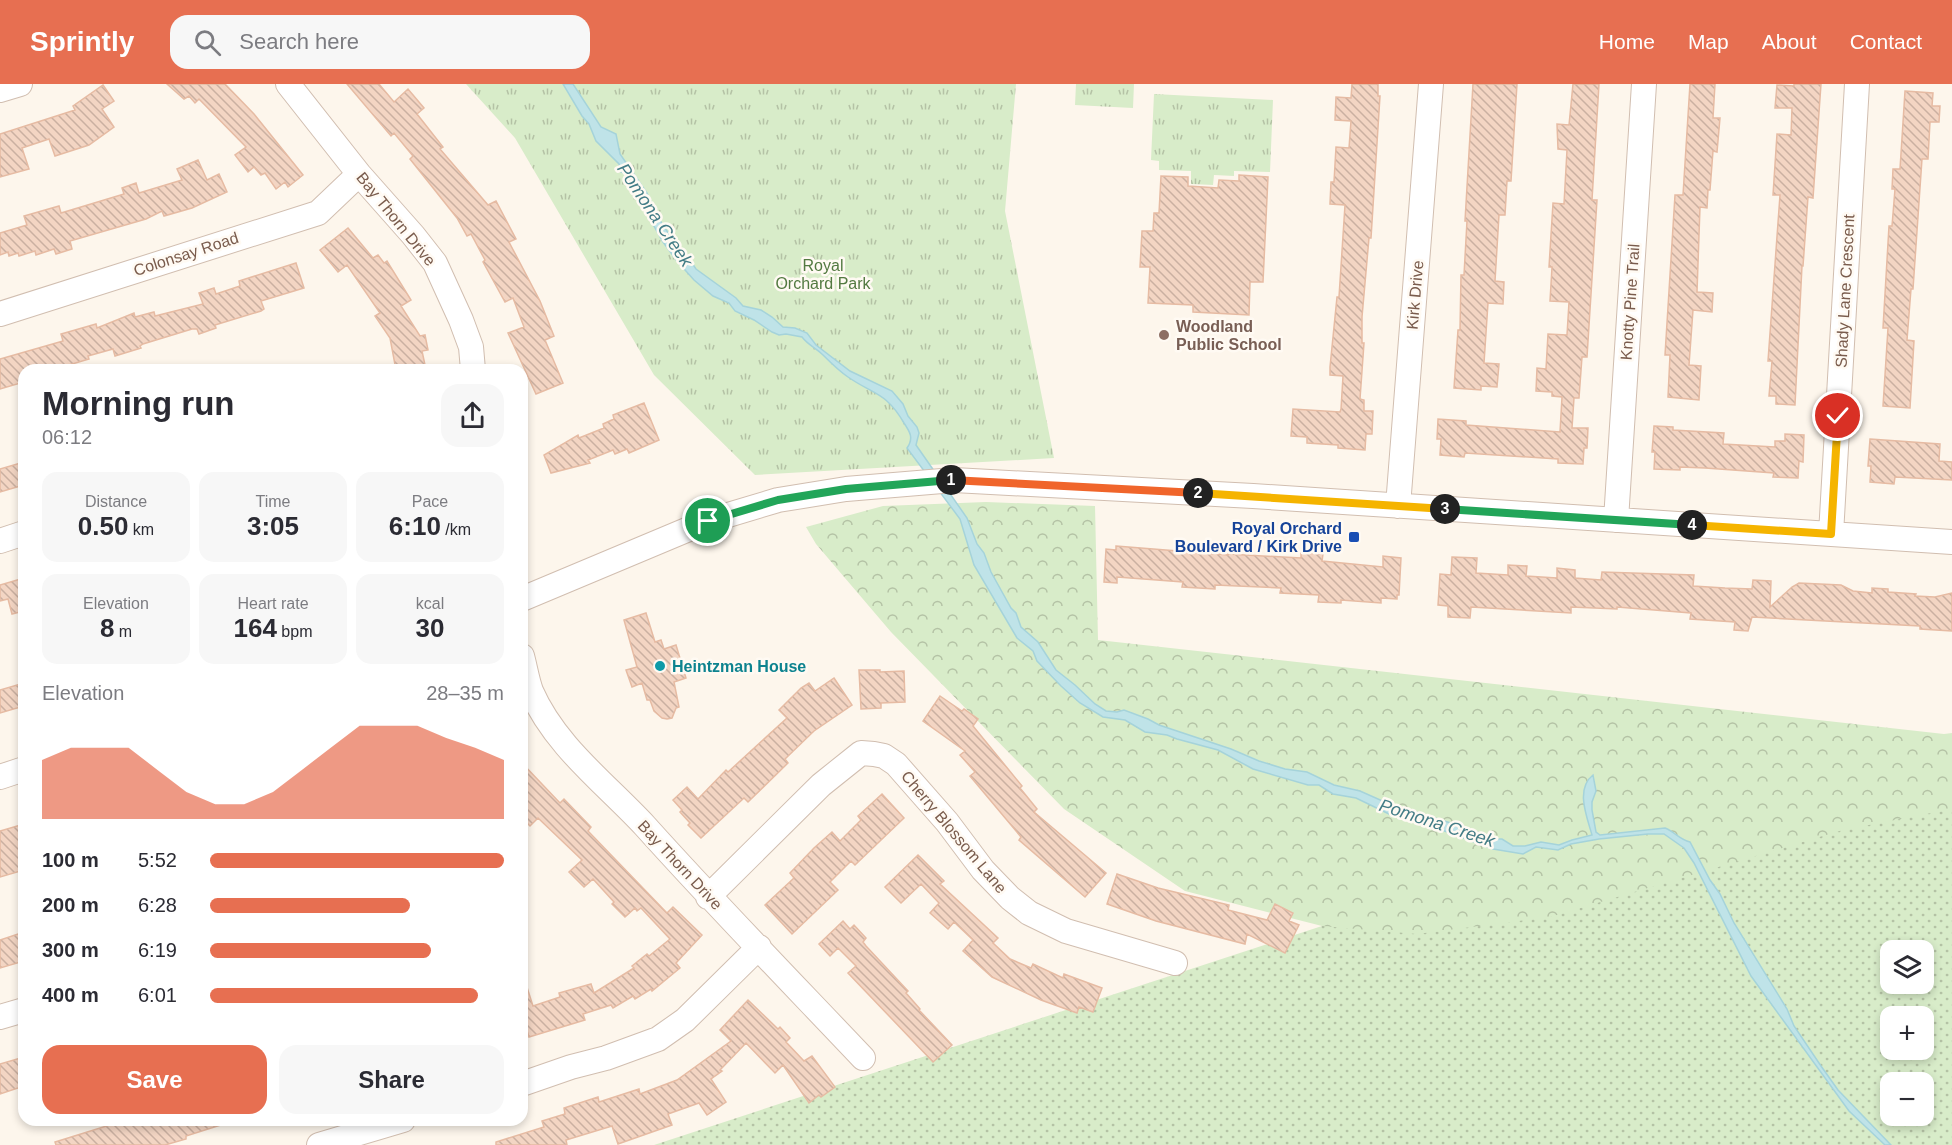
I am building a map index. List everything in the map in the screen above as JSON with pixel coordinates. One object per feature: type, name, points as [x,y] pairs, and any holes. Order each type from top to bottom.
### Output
[{"type":"street","points":[[0,90],[20,84]]},
{"type":"street","name":"Bay Thorn Drive","points":[[288,84],[359,174],[435,263],[461,320],[471,347],[472,364]]},
{"type":"street","name":"Kirk Drive","points":[[1398,506],[1431,84]]},
{"type":"street","name":"Knotty Pine Trail","points":[[1616,520],[1644,84]]},
{"type":"street","name":"Shady Lane Crescent","points":[[1831,534],[1857,84]]},
{"type":"street","name":"Colonsay Road","points":[[0,314],[318,213],[359,174]]},
{"type":"street","points":[[528,596],[708,521],[778,500],[846,489],[954,480],[1952,542]]},
{"type":"street","points":[[0,541],[18,535]]},
{"type":"street","name":"Bay Thorn Drive","points":[[528,679],[531,690],[550,725],[581,763],[642,824],[708,897],[759,947],[863,1058]]},
{"type":"street","name":"Cherry Blossom Lane","points":[[708,897],[821,785],[861,753],[874,754],[884,756],[896,764],[947,822],[983,870],[1029,913],[1066,931],[1175,963]]},
{"type":"street","points":[[0,777],[18,771]]},
{"type":"street","points":[[528,1082],[658,1039],[685,1020],[759,947]]},
{"type":"street","points":[[0,1017],[18,1012]]},
{"type":"street","points":[[319,1145],[383,1126]]},
{"type":"green space","name":"Royal Orchard Park","points":[[466,84],[1016,84],[1005,211],[1054,458],[755,475],[654,375],[515,138]]},
{"type":"green space","points":[[1076,84],[1134,84],[1133,108],[1075,105]]},
{"type":"green space","points":[[1154,94],[1273,100],[1270,172],[1234,171],[1234,176],[1214,175],[1213,185],[1191,184],[1191,171],[1159,170],[1159,161],[1151,160]]},
{"type":"green space","points":[[986,502],[1095,506],[1098,640],[1944,734],[1952,733],[1952,809],[1843,830],[1550,917],[1417,934],[1322,926],[1185,891],[1064,809],[891,632],[816,544],[806,527],[883,506]]},
{"type":"green space","points":[[1952,759],[1952,1145],[654,1145],[1322,926]]},
{"type":"water","name":"Pomona Creek","points":[[563,84],[573,84],[601,127],[616,134],[620,154],[647,193],[659,219],[680,251],[688,257],[696,269],[736,298],[743,306],[761,310],[783,327],[795,328],[807,333],[816,345],[850,371],[892,391],[917,427],[919,433],[916,445],[967,518],[977,544],[984,553],[991,572],[1011,608],[1016,613],[1021,627],[1038,642],[1056,670],[1095,704],[1106,711],[1124,710],[1259,761],[1285,769],[1307,772],[1334,785],[1360,791],[1387,803],[1473,830],[1493,839],[1502,839],[1513,846],[1541,842],[1559,845],[1592,835],[1583,795],[1593,775],[1596,791],[1592,810],[1596,832],[1600,835],[1665,828],[1690,842],[1734,923],[1787,1009],[1794,1026],[1838,1090],[1891,1145],[1885,1145],[1849,1111],[1751,976],[1694,863],[1684,848],[1664,834],[1599,839],[1571,844],[1558,850],[1536,847],[1523,854],[1493,849],[1412,819],[1389,814],[1356,798],[1333,794],[1319,785],[1308,785],[1253,769],[1218,750],[1167,735],[1145,732],[1125,720],[1103,717],[1080,703],[1037,661],[1033,651],[1017,638],[974,565],[960,519],[907,448],[911,438],[909,432],[891,405],[879,395],[845,375],[802,337],[779,335],[772,332],[735,311],[729,303],[713,296],[694,280],[663,242],[627,174],[621,172],[619,164],[596,141],[589,124]]},
{"type":"building","points":[[167,84],[225,84],[254,114],[303,175],[288,187],[285,182],[276,189],[265,173],[261,175],[254,167],[248,172],[235,155],[246,147],[199,99],[195,103],[189,96],[184,99]]},
{"type":"building","points":[[347,84],[379,84],[394,102],[408,89],[424,108],[417,114],[443,147],[440,149],[488,205],[496,201],[516,239],[509,242],[540,301],[554,336],[545,340],[563,383],[536,394],[528,377],[528,364],[522,364],[508,333],[524,327],[513,298],[505,302],[471,234],[467,236],[457,218],[410,159],[413,156],[394,133],[391,136]]},
{"type":"building","points":[[1352,84],[1378,84],[1378,96],[1380,96],[1371,238],[1369,238],[1362,317],[1362,343],[1364,343],[1360,399],[1364,400],[1364,411],[1373,411],[1372,434],[1366,434],[1365,450],[1307,443],[1307,437],[1291,436],[1293,409],[1340,412],[1341,409],[1343,376],[1330,375],[1330,367],[1337,297],[1339,297],[1345,205],[1330,204],[1336,147],[1349,148],[1351,121],[1335,120],[1336,97],[1351,98]]},
{"type":"building","points":[[1473,84],[1517,84],[1511,181],[1507,181],[1505,215],[1499,215],[1495,281],[1504,282],[1503,304],[1488,303],[1484,363],[1499,364],[1497,387],[1481,386],[1481,390],[1454,388],[1458,330],[1460,330],[1461,275],[1464,275]]},
{"type":"building","points":[[1573,84],[1599,84],[1592,200],[1597,200],[1587,357],[1582,357],[1579,398],[1574,398],[1572,428],[1588,428],[1583,464],[1558,463],[1558,459],[1465,453],[1464,457],[1440,455],[1441,439],[1437,439],[1438,419],[1466,421],[1466,425],[1560,432],[1562,397],[1552,396],[1552,392],[1536,391],[1537,368],[1546,369],[1548,334],[1567,335],[1569,302],[1550,301],[1552,267],[1549,267],[1553,203],[1564,204],[1567,150],[1558,149],[1557,124],[1569,125]]},
{"type":"building","points":[[1690,84],[1715,84],[1713,118],[1720,118],[1717,152],[1713,151],[1707,208],[1700,207],[1697,292],[1713,293],[1712,312],[1693,310],[1689,365],[1701,366],[1699,400],[1668,397],[1670,355],[1665,355],[1675,195],[1683,195]]},
{"type":"building","points":[[1794,84],[1821,84],[1813,198],[1808,197],[1802,266],[1795,405],[1776,404],[1776,396],[1769,396],[1772,361],[1768,361],[1780,195],[1773,195],[1777,134],[1791,135],[1792,108],[1775,108],[1777,85],[1794,86]]},
{"type":"building","points":[[103,85],[114,101],[102,109],[114,127],[89,145],[55,156],[49,139],[22,148],[29,169],[0,177],[0,134],[75,110],[73,106]]},
{"type":"building","points":[[1905,91],[1933,93],[1932,106],[1940,106],[1939,122],[1930,122],[1928,159],[1922,159],[1907,340],[1914,341],[1910,408],[1883,406],[1888,328],[1883,328],[1889,226],[1892,226],[1895,189],[1892,189],[1893,169],[1900,169]]},
{"type":"building","points":[[198,160],[207,180],[219,174],[227,192],[192,208],[164,216],[162,211],[146,219],[70,241],[72,249],[56,254],[54,249],[36,255],[35,251],[19,256],[18,253],[9,256],[8,252],[0,255],[0,233],[27,225],[24,216],[59,206],[61,213],[124,194],[122,188],[136,183],[139,193],[182,180],[177,169]]},
{"type":"building","points":[[1239,175],[1268,177],[1263,282],[1250,282],[1249,315],[1193,312],[1193,305],[1148,303],[1150,267],[1140,267],[1142,231],[1153,231],[1154,213],[1159,213],[1161,176],[1188,177],[1188,186],[1218,188],[1219,180],[1239,181]]},
{"type":"building","points":[[348,228],[373,258],[378,255],[384,263],[387,261],[411,300],[401,306],[420,336],[425,335],[428,350],[422,351],[425,364],[395,364],[390,338],[375,316],[380,313],[347,265],[338,272],[320,250]]},
{"type":"building","points":[[296,263],[304,288],[261,301],[264,309],[261,311],[215,325],[216,328],[199,334],[197,329],[192,329],[143,344],[141,348],[115,356],[113,349],[88,356],[89,359],[72,364],[18,364],[18,384],[0,389],[0,359],[63,341],[61,334],[96,324],[97,328],[134,313],[135,317],[154,312],[155,316],[203,304],[199,293],[214,288],[216,294],[240,286],[239,281]]},
{"type":"building","points":[[644,403],[659,440],[629,453],[627,449],[615,454],[613,450],[588,460],[590,463],[551,473],[544,455],[578,435],[579,438],[604,428],[603,424],[614,419],[613,415]]},
{"type":"building","points":[[1654,426],[1673,427],[1673,430],[1724,433],[1723,444],[1775,447],[1775,441],[1785,441],[1785,434],[1804,435],[1803,462],[1799,461],[1798,478],[1773,477],[1774,473],[1705,468],[1654,469],[1655,452],[1652,452]]},
{"type":"building","points":[[1870,439],[1940,444],[1939,461],[1952,462],[1952,480],[1895,477],[1894,484],[1870,482],[1871,466],[1868,466]]},
{"type":"building","points":[[18,464],[18,487],[0,492],[0,469]]},
{"type":"building","points":[[1116,546],[1301,558],[1301,553],[1323,554],[1322,561],[1383,567],[1383,556],[1401,558],[1399,595],[1397,599],[1381,598],[1381,603],[1341,600],[1341,603],[1318,602],[1319,595],[1280,593],[1281,588],[1215,585],[1215,589],[1182,587],[1183,582],[1117,577],[1117,583],[1104,582],[1106,549],[1116,550]]},
{"type":"building","points":[[1452,557],[1477,558],[1476,573],[1508,575],[1508,565],[1527,566],[1526,576],[1557,578],[1557,568],[1575,570],[1575,578],[1601,580],[1602,572],[1694,575],[1693,586],[1725,588],[1752,589],[1753,580],[1771,581],[1770,607],[1799,583],[1841,585],[1853,591],[1872,593],[1872,588],[1888,589],[1888,592],[1916,594],[1915,596],[1935,597],[1952,593],[1952,631],[1920,629],[1920,626],[1752,617],[1748,631],[1734,630],[1735,622],[1690,619],[1691,613],[1617,607],[1617,609],[1571,607],[1571,613],[1471,607],[1470,618],[1448,617],[1448,606],[1438,605],[1440,574],[1451,575]]},
{"type":"building","points":[[18,580],[18,612],[12,614],[8,599],[0,601],[0,585]]},
{"type":"building","name":"Heintzman House","points":[[646,613],[655,642],[661,640],[664,649],[676,645],[686,678],[674,682],[679,707],[676,708],[672,718],[662,718],[654,711],[650,700],[647,700],[642,683],[632,687],[626,670],[637,667],[624,620]]},
{"type":"building","points":[[859,670],[904,671],[905,702],[881,703],[881,708],[861,709]]},
{"type":"building","points":[[834,678],[852,705],[814,731],[785,759],[788,763],[748,802],[744,798],[701,838],[688,825],[690,823],[673,800],[687,787],[698,799],[726,770],[728,772],[787,718],[779,710],[801,688],[809,683],[815,691]]},
{"type":"building","points":[[18,685],[18,708],[0,713],[0,690]]},
{"type":"building","points":[[940,696],[978,719],[973,726],[1022,786],[1020,788],[1037,809],[1034,812],[1106,873],[1085,897],[1019,840],[1021,837],[970,776],[975,772],[960,755],[965,751],[923,721]]},
{"type":"building","points":[[528,769],[560,803],[564,799],[591,827],[588,831],[667,913],[673,907],[702,935],[676,963],[680,968],[652,991],[651,989],[635,999],[633,996],[613,1008],[611,1005],[583,1014],[585,1020],[529,1037],[528,990],[533,1006],[560,997],[559,993],[591,984],[594,993],[634,968],[632,966],[670,939],[641,908],[637,911],[635,908],[625,917],[593,879],[584,887],[569,872],[582,860],[538,818],[530,826],[528,824]]},
{"type":"building","points":[[882,794],[904,818],[855,865],[851,861],[830,882],[838,890],[792,934],[765,905],[794,878],[790,873],[814,848],[832,832],[840,841],[861,820],[858,816]]},
{"type":"building","points":[[18,826],[18,872],[0,877],[0,831]]},
{"type":"building","points":[[918,855],[944,881],[940,884],[998,938],[993,943],[1010,959],[1031,968],[1033,964],[1063,978],[1064,974],[1102,988],[1093,1012],[1079,1007],[1077,1013],[1041,1000],[992,977],[963,951],[973,940],[954,922],[948,929],[930,913],[939,903],[921,884],[901,903],[885,887]]},
{"type":"building","points":[[1117,874],[1158,888],[1229,905],[1228,910],[1267,920],[1275,904],[1293,913],[1289,921],[1299,925],[1285,953],[1247,934],[1245,944],[1156,921],[1107,904]]},
{"type":"building","points":[[843,921],[850,929],[854,925],[866,938],[863,942],[866,946],[908,991],[906,993],[919,1010],[952,1045],[933,1062],[848,973],[856,966],[838,948],[830,956],[819,944]]},
{"type":"building","points":[[18,934],[18,963],[0,968],[0,940]]},
{"type":"building","points":[[748,1000],[778,1029],[780,1027],[790,1038],[786,1042],[804,1061],[812,1056],[835,1087],[809,1103],[783,1065],[775,1073],[746,1043],[720,1070],[722,1071],[711,1079],[726,1102],[707,1115],[699,1103],[668,1114],[672,1125],[618,1144],[612,1126],[566,1140],[567,1145],[496,1145],[496,1142],[544,1127],[542,1121],[565,1114],[564,1108],[598,1097],[599,1102],[639,1089],[640,1094],[677,1080],[731,1041],[720,1030]]},
{"type":"building","points":[[18,1059],[18,1088],[0,1094],[0,1064]]},
{"type":"building","points":[[107,1126],[218,1126],[165,1145],[56,1145],[55,1142]]},
{"type":"place","name":"Woodland Public School","points":[[1164,335]]},
{"type":"place","name":"Royal Orchard Boulevard / Kirk Drive","points":[[1354,537]]},
{"type":"place","name":"Heintzman House","points":[[660,666]]},
{"type":"route","points":[[708,521],[778,500],[846,489],[954,480],[1253,496],[1831,534],[1838,416]]}]
